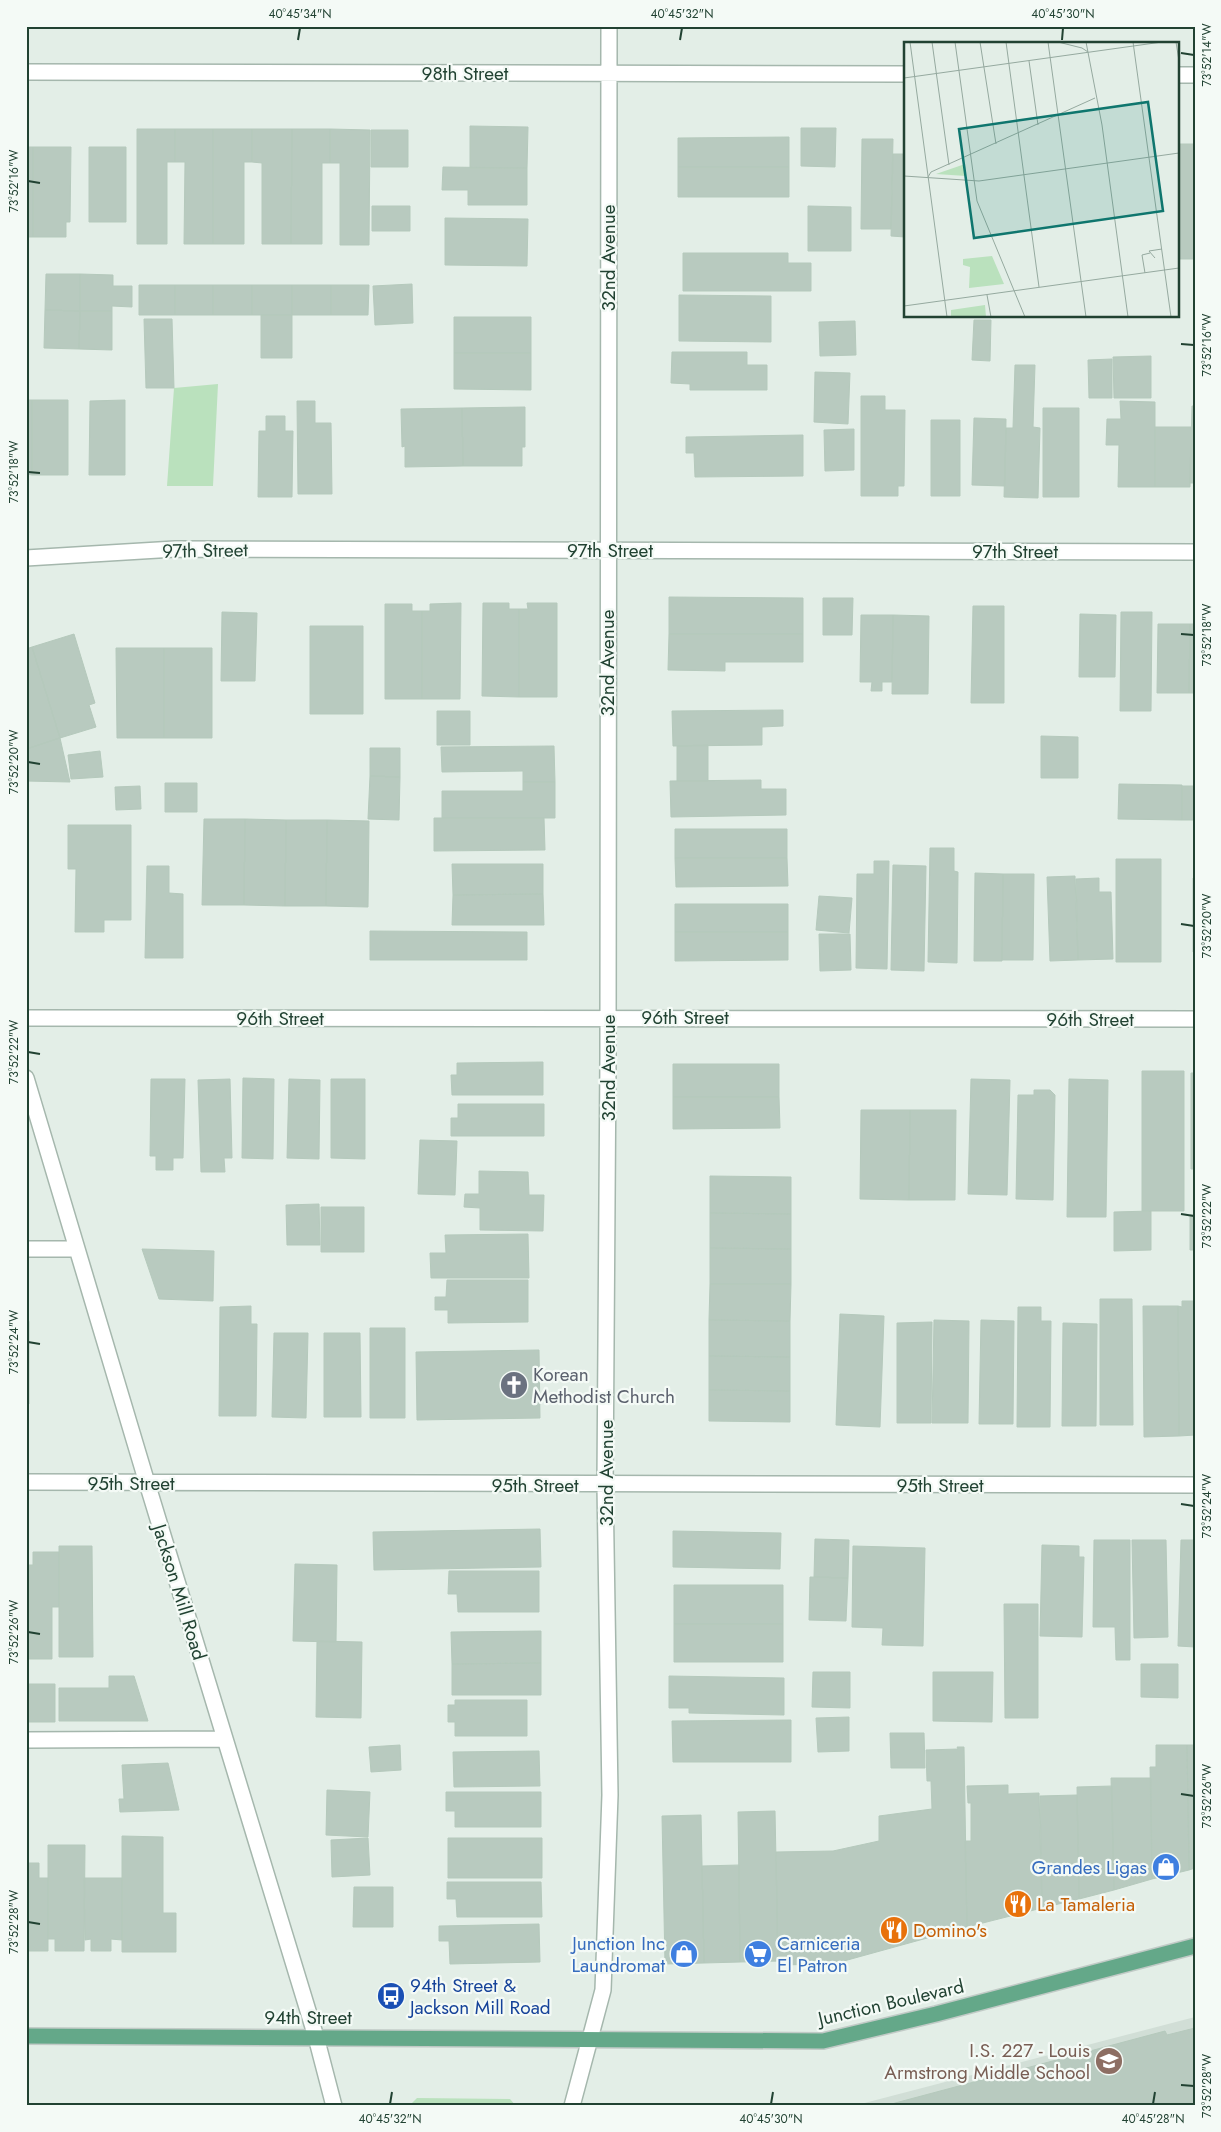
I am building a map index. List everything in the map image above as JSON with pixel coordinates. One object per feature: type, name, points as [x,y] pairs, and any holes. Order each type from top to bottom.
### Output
[{"type":"main road","name":"Junction Boulevard","points":[[588,2040],[823,2041],[936,2014],[1195,1946]]},
{"type":"main road","name":"94th Street","points":[[26,2036],[588,2040]]},
{"type":"street","name":"32nd Avenue","points":[[572,2106],[588,2040],[603,1990],[610,1795],[605,1485],[608,1017],[609,26]]},
{"type":"street","name":"98th Street","points":[[26,72],[904,74]]},
{"type":"street","points":[[1178,75],[1195,76]]},
{"type":"street","name":"97th Street","points":[[26,558],[175,549],[1195,552]]},
{"type":"street","name":"96th Street","points":[[26,1018],[1195,1019]]},
{"type":"street","name":"Jackson Mill Road","points":[[26,1078],[316,2037],[334,2106]]},
{"type":"street","points":[[26,1249],[77,1249]]},
{"type":"street","name":"95th Street","points":[[26,1482],[605,1485],[1195,1485]]},
{"type":"street","points":[[26,1740],[225,1739]]},
{"type":"shaded area","name":"I.S. 227 - Louis Armstrong Middle School","points":[[1195,2017],[1195,2106],[853,2106]]},
{"type":"green space","points":[[218,384],[213,486],[167,486],[174,388]]},
{"type":"green space","points":[[417,2098],[510,2099],[516,2106],[409,2106]]},
{"type":"building","points":[[470,126],[528,127],[527,168],[470,168]]},
{"type":"building","points":[[801,128],[836,128],[835,167],[801,166]]},
{"type":"building","points":[[137,129],[175,129],[175,162],[167,162],[167,244],[137,244]]},
{"type":"building","points":[[175,129],[213,129],[213,244],[184,244],[185,162],[175,162]]},
{"type":"building","points":[[213,129],[252,129],[252,162],[244,162],[244,244],[213,244]]},
{"type":"building","points":[[252,129],[292,129],[291,244],[262,244],[262,163],[252,162]]},
{"type":"building","points":[[292,129],[330,129],[330,163],[322,163],[322,244],[291,244]]},
{"type":"building","points":[[330,129],[370,130],[369,245],[340,245],[340,163],[330,163]]},
{"type":"building","points":[[371,130],[408,130],[408,167],[371,167]]},
{"type":"building","points":[[789,137],[789,167],[678,167],[678,138]]},
{"type":"building","points":[[862,139],[893,139],[891,229],[861,229]]},
{"type":"building","points":[[1178,144],[1195,144],[1195,259],[1178,259]]},
{"type":"building","points":[[26,147],[33,147],[33,237],[26,237]]},
{"type":"building","points":[[33,147],[71,147],[70,222],[66,222],[66,237],[33,237]]},
{"type":"building","points":[[89,147],[126,147],[126,222],[89,222]]},
{"type":"building","points":[[893,154],[904,154],[904,237],[891,236]]},
{"type":"building","points":[[443,167],[527,168],[527,205],[468,205],[468,190],[442,190]]},
{"type":"building","points":[[678,167],[789,167],[789,197],[678,197]]},
{"type":"building","points":[[372,206],[410,206],[410,231],[372,231]]},
{"type":"building","points":[[808,206],[851,207],[851,251],[808,251]]},
{"type":"building","points":[[445,218],[528,219],[527,266],[445,265]]},
{"type":"building","points":[[683,253],[788,253],[788,263],[811,263],[811,291],[683,291]]},
{"type":"building","points":[[46,274],[80,274],[80,311],[45,310]]},
{"type":"building","points":[[80,274],[113,275],[113,286],[132,286],[132,307],[112,306],[112,311],[80,311]]},
{"type":"building","points":[[412,284],[413,323],[375,325],[373,286]]},
{"type":"building","points":[[139,285],[175,285],[175,315],[139,315]]},
{"type":"building","points":[[175,285],[213,285],[213,315],[175,315]]},
{"type":"building","points":[[213,285],[252,285],[252,315],[213,315]]},
{"type":"building","points":[[252,285],[292,285],[292,315],[252,315]]},
{"type":"building","points":[[292,285],[331,285],[331,315],[292,315]]},
{"type":"building","points":[[331,285],[369,285],[368,315],[331,315]]},
{"type":"building","points":[[679,295],[771,296],[771,342],[679,341]]},
{"type":"building","points":[[45,310],[80,311],[79,349],[44,348]]},
{"type":"building","points":[[80,311],[112,311],[112,350],[79,349]]},
{"type":"building","points":[[261,315],[292,315],[292,358],[261,358]]},
{"type":"building","points":[[454,317],[531,317],[531,353],[454,353]]},
{"type":"building","points":[[144,319],[172,319],[174,388],[146,388]]},
{"type":"building","points":[[974,320],[991,320],[990,361],[972,360]]},
{"type":"building","points":[[855,321],[856,355],[820,356],[819,322]]},
{"type":"building","points":[[672,352],[747,352],[747,365],[767,365],[767,390],[690,390],[690,384],[671,383]]},
{"type":"building","points":[[454,353],[531,353],[531,390],[454,389]]},
{"type":"building","points":[[1151,356],[1151,398],[1114,398],[1113,357]]},
{"type":"building","points":[[1112,359],[1112,398],[1089,398],[1088,360]]},
{"type":"building","points":[[1015,365],[1035,365],[1033,427],[1040,428],[1038,498],[1004,497],[1006,428],[1013,428]]},
{"type":"building","points":[[815,372],[850,373],[848,424],[814,422]]},
{"type":"building","points":[[861,396],[885,396],[885,410],[905,410],[904,486],[898,486],[898,496],[861,496]]},
{"type":"building","points":[[26,400],[32,400],[32,475],[26,474]]},
{"type":"building","points":[[32,400],[68,400],[68,475],[32,475]]},
{"type":"building","points":[[125,400],[125,475],[89,475],[90,401]]},
{"type":"building","points":[[297,401],[315,401],[315,423],[331,423],[332,494],[298,494]]},
{"type":"building","points":[[1120,401],[1155,402],[1155,487],[1118,487],[1119,445],[1106,445],[1107,419],[1121,419]]},
{"type":"building","points":[[1192,406],[1195,406],[1195,483],[1190,483]]},
{"type":"building","points":[[525,407],[525,447],[522,447],[522,466],[463,466],[462,408]]},
{"type":"building","points":[[462,408],[463,466],[405,467],[405,446],[402,447],[401,409]]},
{"type":"building","points":[[1043,408],[1079,408],[1079,497],[1043,497]]},
{"type":"building","points":[[266,416],[285,416],[285,431],[293,431],[292,497],[258,497],[259,431],[266,431]]},
{"type":"building","points":[[974,418],[1006,419],[1005,486],[972,485]]},
{"type":"building","points":[[931,420],[960,420],[960,496],[931,496]]},
{"type":"building","points":[[1155,427],[1191,427],[1190,487],[1155,487]]},
{"type":"building","points":[[854,429],[854,470],[825,471],[824,430]]},
{"type":"building","points":[[803,435],[803,476],[695,477],[694,453],[686,453],[686,437]]},
{"type":"building","points":[[669,597],[803,598],[803,634],[669,634]]},
{"type":"building","points":[[823,598],[853,598],[852,635],[823,635]]},
{"type":"building","points":[[461,603],[460,699],[422,699],[422,611],[430,611],[430,604]]},
{"type":"building","points":[[483,603],[509,603],[509,609],[519,609],[519,697],[482,696]]},
{"type":"building","points":[[527,603],[557,603],[557,697],[519,697],[519,609],[528,609]]},
{"type":"building","points":[[385,604],[412,604],[412,611],[422,611],[422,699],[385,699]]},
{"type":"building","points":[[973,606],[1004,606],[1004,703],[971,703]]},
{"type":"building","points":[[222,612],[257,613],[255,681],[221,681]]},
{"type":"building","points":[[1121,612],[1152,612],[1151,711],[1120,711]]},
{"type":"building","points":[[1080,614],[1116,615],[1115,677],[1079,677]]},
{"type":"building","points":[[861,615],[893,615],[892,682],[882,682],[882,691],[871,691],[872,682],[860,682]]},
{"type":"building","points":[[893,615],[929,616],[928,694],[892,694]]},
{"type":"building","points":[[1158,624],[1190,624],[1189,693],[1157,693]]},
{"type":"building","points":[[1190,624],[1195,624],[1195,693],[1189,693]]},
{"type":"building","points":[[310,626],[363,626],[363,714],[310,714]]},
{"type":"building","points":[[74,634],[95,703],[89,705],[96,727],[60,738],[32,647]]},
{"type":"building","points":[[669,634],[803,634],[803,662],[725,662],[725,671],[668,670]]},
{"type":"building","points":[[32,647],[60,738],[26,749],[26,649]]},
{"type":"building","points":[[116,648],[164,648],[164,738],[117,738]]},
{"type":"building","points":[[164,648],[212,648],[212,738],[164,738]]},
{"type":"building","points":[[783,710],[783,726],[762,727],[762,745],[673,746],[672,711]]},
{"type":"building","points":[[437,711],[470,711],[470,745],[437,745]]},
{"type":"building","points":[[1041,736],[1078,737],[1078,778],[1041,778]]},
{"type":"building","points":[[60,738],[70,782],[26,781],[26,749]]},
{"type":"building","points":[[708,745],[708,781],[677,781],[677,746]]},
{"type":"building","points":[[554,746],[555,782],[523,782],[523,771],[442,772],[441,747]]},
{"type":"building","points":[[370,748],[400,748],[400,777],[370,776]]},
{"type":"building","points":[[100,751],[103,777],[71,779],[68,755]]},
{"type":"building","points":[[370,776],[400,777],[399,820],[368,819]]},
{"type":"building","points":[[761,780],[761,789],[786,789],[786,815],[671,817],[670,781]]},
{"type":"building","points":[[523,782],[555,782],[555,818],[442,818],[442,791],[523,791]]},
{"type":"building","points":[[165,783],[197,783],[197,812],[165,812]]},
{"type":"building","points":[[1119,784],[1182,785],[1182,820],[1118,819]]},
{"type":"building","points":[[140,786],[141,809],[116,810],[115,787]]},
{"type":"building","points":[[1182,786],[1195,786],[1195,820],[1182,820]]},
{"type":"building","points":[[434,818],[544,818],[545,850],[434,851]]},
{"type":"building","points":[[204,819],[245,819],[244,905],[202,905]]},
{"type":"building","points":[[245,819],[286,820],[285,906],[244,905]]},
{"type":"building","points":[[286,820],[327,820],[326,906],[285,906]]},
{"type":"building","points":[[327,820],[369,821],[368,907],[326,906]]},
{"type":"building","points":[[68,825],[131,825],[131,920],[104,920],[104,932],[75,932],[76,869],[68,869]]},
{"type":"building","points":[[675,829],[787,829],[787,858],[675,858]]},
{"type":"building","points":[[930,848],[954,848],[954,871],[958,872],[957,963],[928,962]]},
{"type":"building","points":[[675,858],[787,858],[788,886],[676,887]]},
{"type":"building","points":[[1116,859],[1161,859],[1161,962],[1116,962]]},
{"type":"building","points":[[874,861],[889,861],[887,969],[856,968],[857,874],[874,874]]},
{"type":"building","points":[[452,864],[543,864],[543,894],[453,895]]},
{"type":"building","points":[[893,865],[926,866],[924,971],[891,970]]},
{"type":"building","points":[[147,866],[169,866],[169,893],[183,894],[183,958],[145,958]]},
{"type":"building","points":[[975,873],[1003,874],[1002,961],[974,961]]},
{"type":"building","points":[[1003,874],[1034,874],[1033,960],[1002,960]]},
{"type":"building","points":[[1075,876],[1078,960],[1050,961],[1047,877]]},
{"type":"building","points":[[1099,878],[1099,892],[1111,892],[1113,959],[1078,960],[1076,879]]},
{"type":"building","points":[[1193,878],[1195,878],[1195,952],[1193,952]]},
{"type":"building","points":[[543,894],[544,925],[452,925],[453,895]]},
{"type":"building","points":[[819,896],[852,898],[849,933],[816,930]]},
{"type":"building","points":[[675,904],[788,904],[788,932],[675,932]]},
{"type":"building","points":[[370,931],[527,932],[527,960],[370,960]]},
{"type":"building","points":[[675,932],[788,932],[788,960],[675,961]]},
{"type":"building","points":[[819,934],[850,934],[851,970],[820,971]]},
{"type":"building","points":[[543,1062],[543,1095],[452,1095],[451,1075],[457,1075],[457,1063]]},
{"type":"building","points":[[673,1064],[779,1064],[779,1097],[673,1097]]},
{"type":"building","points":[[1142,1071],[1184,1071],[1184,1211],[1142,1211]]},
{"type":"building","points":[[1191,1073],[1195,1073],[1195,1169],[1191,1169]]},
{"type":"building","points":[[243,1078],[274,1079],[273,1159],[242,1158]]},
{"type":"building","points":[[151,1079],[185,1079],[183,1158],[173,1158],[173,1170],[156,1170],[156,1156],[150,1156]]},
{"type":"building","points":[[230,1079],[232,1158],[224,1158],[225,1172],[201,1172],[198,1080]]},
{"type":"building","points":[[289,1079],[320,1080],[319,1159],[287,1158]]},
{"type":"building","points":[[331,1079],[365,1079],[365,1159],[331,1158]]},
{"type":"building","points":[[971,1079],[1010,1080],[1007,1195],[968,1194]]},
{"type":"building","points":[[1069,1079],[1108,1080],[1106,1217],[1067,1217]]},
{"type":"building","points":[[1034,1090],[1050,1090],[1055,1095],[1053,1200],[1016,1199],[1018,1095],[1034,1095]]},
{"type":"building","points":[[673,1097],[779,1097],[780,1128],[673,1129]]},
{"type":"building","points":[[458,1104],[544,1104],[544,1136],[451,1136],[451,1118],[458,1118]]},
{"type":"building","points":[[861,1110],[910,1110],[909,1200],[860,1199]]},
{"type":"building","points":[[910,1110],[956,1110],[955,1200],[909,1200]]},
{"type":"building","points":[[420,1140],[457,1141],[455,1195],[418,1194]]},
{"type":"building","points":[[479,1171],[528,1172],[529,1195],[544,1195],[543,1231],[480,1230],[480,1208],[464,1207],[465,1194],[479,1194]]},
{"type":"building","points":[[710,1176],[791,1177],[791,1214],[710,1213]]},
{"type":"building","points":[[319,1204],[320,1245],[287,1245],[286,1205]]},
{"type":"building","points":[[321,1207],[364,1207],[364,1252],[321,1252]]},
{"type":"building","points":[[1151,1211],[1151,1250],[1114,1251],[1114,1212]]},
{"type":"building","points":[[710,1213],[791,1214],[791,1249],[710,1248]]},
{"type":"building","points":[[1190,1215],[1195,1215],[1195,1250],[1190,1250]]},
{"type":"building","points":[[528,1234],[529,1278],[431,1278],[430,1253],[446,1253],[445,1235]]},
{"type":"building","points":[[710,1248],[791,1249],[791,1284],[710,1284]]},
{"type":"building","points":[[142,1249],[214,1251],[213,1301],[159,1299]]},
{"type":"building","points":[[447,1280],[528,1280],[528,1322],[448,1323],[448,1310],[435,1310],[435,1297],[446,1297]]},
{"type":"building","points":[[710,1284],[791,1284],[790,1321],[709,1320]]},
{"type":"building","points":[[1100,1299],[1132,1299],[1133,1425],[1100,1425]]},
{"type":"building","points":[[1182,1301],[1195,1301],[1195,1435],[1179,1436],[1178,1306],[1182,1307]]},
{"type":"building","points":[[251,1306],[251,1324],[257,1324],[256,1416],[219,1416],[220,1307]]},
{"type":"building","points":[[1143,1306],[1178,1306],[1179,1436],[1144,1437]]},
{"type":"building","points":[[1018,1307],[1041,1307],[1041,1321],[1051,1321],[1050,1427],[1017,1427]]},
{"type":"building","points":[[26,1310],[29,1322],[29,1404],[26,1404]]},
{"type":"building","points":[[840,1314],[884,1316],[880,1427],[836,1425]]},
{"type":"building","points":[[709,1320],[790,1321],[790,1357],[709,1356]]},
{"type":"building","points":[[934,1320],[969,1321],[968,1423],[932,1423]]},
{"type":"building","points":[[981,1320],[1014,1321],[1013,1424],[979,1424]]},
{"type":"building","points":[[932,1322],[931,1423],[897,1423],[897,1323]]},
{"type":"building","points":[[1063,1323],[1097,1324],[1096,1426],[1062,1426]]},
{"type":"building","points":[[370,1328],[405,1328],[405,1418],[370,1418]]},
{"type":"building","points":[[274,1333],[308,1333],[306,1418],[272,1417]]},
{"type":"building","points":[[324,1333],[360,1333],[361,1417],[324,1417]]},
{"type":"building","points":[[539,1350],[540,1418],[417,1420],[416,1352]]},
{"type":"building","points":[[709,1356],[790,1357],[790,1391],[709,1390]]},
{"type":"building","points":[[709,1390],[790,1391],[790,1422],[709,1421]]},
{"type":"building","points":[[540,1529],[541,1567],[374,1570],[373,1532]]},
{"type":"building","points":[[673,1531],[781,1533],[780,1569],[673,1567]]},
{"type":"building","points":[[815,1539],[849,1540],[848,1578],[814,1577]]},
{"type":"building","points":[[1094,1540],[1130,1540],[1130,1660],[1116,1660],[1115,1627],[1093,1627]]},
{"type":"building","points":[[1132,1540],[1166,1540],[1168,1637],[1134,1638]]},
{"type":"building","points":[[1181,1540],[1195,1540],[1195,1647],[1178,1646]]},
{"type":"building","points":[[1042,1545],[1079,1546],[1079,1557],[1084,1557],[1082,1637],[1040,1636]]},
{"type":"building","points":[[59,1546],[92,1546],[93,1657],[59,1657]]},
{"type":"building","points":[[853,1546],[925,1548],[923,1646],[882,1645],[883,1628],[852,1627]]},
{"type":"building","points":[[33,1552],[59,1552],[59,1607],[52,1607],[52,1659],[29,1659],[29,1565],[33,1565]]},
{"type":"building","points":[[295,1564],[337,1565],[336,1642],[293,1641]]},
{"type":"building","points":[[26,1565],[29,1565],[29,1633],[26,1633]]},
{"type":"building","points":[[449,1571],[539,1571],[539,1612],[458,1612],[457,1594],[448,1594]]},
{"type":"building","points":[[810,1577],[848,1578],[846,1621],[809,1620]]},
{"type":"building","points":[[674,1585],[783,1585],[783,1624],[674,1624]]},
{"type":"building","points":[[1004,1604],[1038,1604],[1038,1718],[1005,1718]]},
{"type":"building","points":[[674,1624],[783,1624],[783,1662],[674,1662]]},
{"type":"building","points":[[541,1631],[541,1663],[452,1664],[451,1632]]},
{"type":"building","points":[[317,1641],[362,1642],[361,1718],[316,1717]]},
{"type":"building","points":[[541,1663],[541,1695],[452,1695],[452,1664]]},
{"type":"building","points":[[1141,1664],[1178,1664],[1178,1698],[1141,1697]]},
{"type":"building","points":[[813,1672],[850,1672],[850,1708],[812,1707]]},
{"type":"building","points":[[933,1672],[993,1672],[992,1722],[933,1721]]},
{"type":"building","points":[[109,1676],[134,1676],[148,1721],[59,1721],[59,1688],[109,1688]]},
{"type":"building","points":[[669,1676],[784,1678],[784,1715],[689,1713],[689,1708],[669,1708]]},
{"type":"building","points":[[29,1684],[55,1684],[55,1722],[29,1722]]},
{"type":"building","points":[[455,1700],[527,1700],[527,1736],[455,1736],[455,1722],[448,1722],[448,1705],[455,1705]]},
{"type":"building","points":[[849,1717],[849,1751],[818,1752],[816,1718]]},
{"type":"building","points":[[791,1720],[791,1762],[673,1762],[672,1721]]},
{"type":"building","points":[[890,1733],[924,1733],[925,1768],[891,1768]]},
{"type":"building","points":[[400,1745],[401,1770],[371,1772],[369,1747]]},
{"type":"building","points":[[1156,1745],[1187,1745],[1189,1870],[1152,1879],[1150,1767],[1156,1767]]},
{"type":"building","points":[[1187,1745],[1195,1745],[1195,1868],[1189,1870]]},
{"type":"building","points":[[957,1747],[964,1747],[967,1927],[833,1964],[778,1965],[776,1852],[833,1851],[879,1841],[879,1816],[932,1809],[931,1781],[927,1781],[926,1750],[958,1749]]},
{"type":"building","points":[[539,1751],[540,1786],[454,1787],[453,1752]]},
{"type":"building","points":[[168,1763],[179,1810],[120,1812],[119,1799],[124,1799],[122,1765]]},
{"type":"building","points":[[1111,1778],[1151,1778],[1152,1879],[1114,1890]]},
{"type":"building","points":[[1008,1785],[1008,1794],[1039,1793],[1042,1908],[967,1927],[965,1841],[971,1841],[971,1803],[968,1803],[967,1786]]},
{"type":"building","points":[[1112,1786],[1114,1890],[1079,1899],[1077,1787]]},
{"type":"building","points":[[327,1790],[370,1792],[368,1837],[326,1835]]},
{"type":"building","points":[[446,1792],[541,1792],[541,1827],[455,1827],[455,1811],[446,1811]]},
{"type":"building","points":[[1077,1795],[1079,1899],[1042,1908],[1040,1796]]},
{"type":"building","points":[[775,1811],[778,1961],[740,1962],[738,1812]]},
{"type":"building","points":[[701,1815],[704,1963],[665,1964],[662,1816]]},
{"type":"building","points":[[122,1836],[163,1837],[163,1913],[176,1913],[176,1952],[122,1952]]},
{"type":"building","points":[[368,1838],[370,1875],[332,1877],[331,1840]]},
{"type":"building","points":[[448,1838],[542,1838],[542,1878],[448,1878]]},
{"type":"building","points":[[48,1845],[85,1845],[84,1951],[55,1951],[55,1939],[48,1939]]},
{"type":"building","points":[[26,1863],[39,1863],[39,1878],[48,1878],[48,1951],[26,1951]]},
{"type":"building","points":[[739,1865],[740,1962],[704,1963],[702,1866]]},
{"type":"building","points":[[84,1878],[122,1878],[122,1940],[111,1939],[111,1951],[91,1951],[91,1939],[85,1940]]},
{"type":"building","points":[[447,1882],[541,1882],[542,1917],[457,1917],[456,1899],[447,1899]]},
{"type":"building","points":[[354,1887],[393,1887],[393,1927],[353,1927]]},
{"type":"building","points":[[539,1924],[540,1962],[450,1964],[449,1941],[439,1941],[439,1926]]},
{"type":"building","name":"I.S. 227 - Louis Armstrong Middle School","points":[[1195,2028],[1195,2106],[884,2106],[1165,2031],[1167,2035]]},
{"type":"place","name":"Korean Methodist Church","points":[[514,1385]]},
{"type":"place","name":"Grandes Ligas","points":[[1166,1867]]},
{"type":"place","name":"La Tamaleria","points":[[1018,1904]]},
{"type":"place","name":"Domino's","points":[[894,1930]]},
{"type":"place","name":"Junction Inc Laundromat","points":[[684,1954]]},
{"type":"place","name":"Carniceria El Patron","points":[[758,1954]]},
{"type":"place","name":"94th Street & Jackson Mill Road","points":[[391,1996]]},
{"type":"place","name":"I.S. 227 - Louis Armstrong Middle School","points":[[1109,2061]]}]
